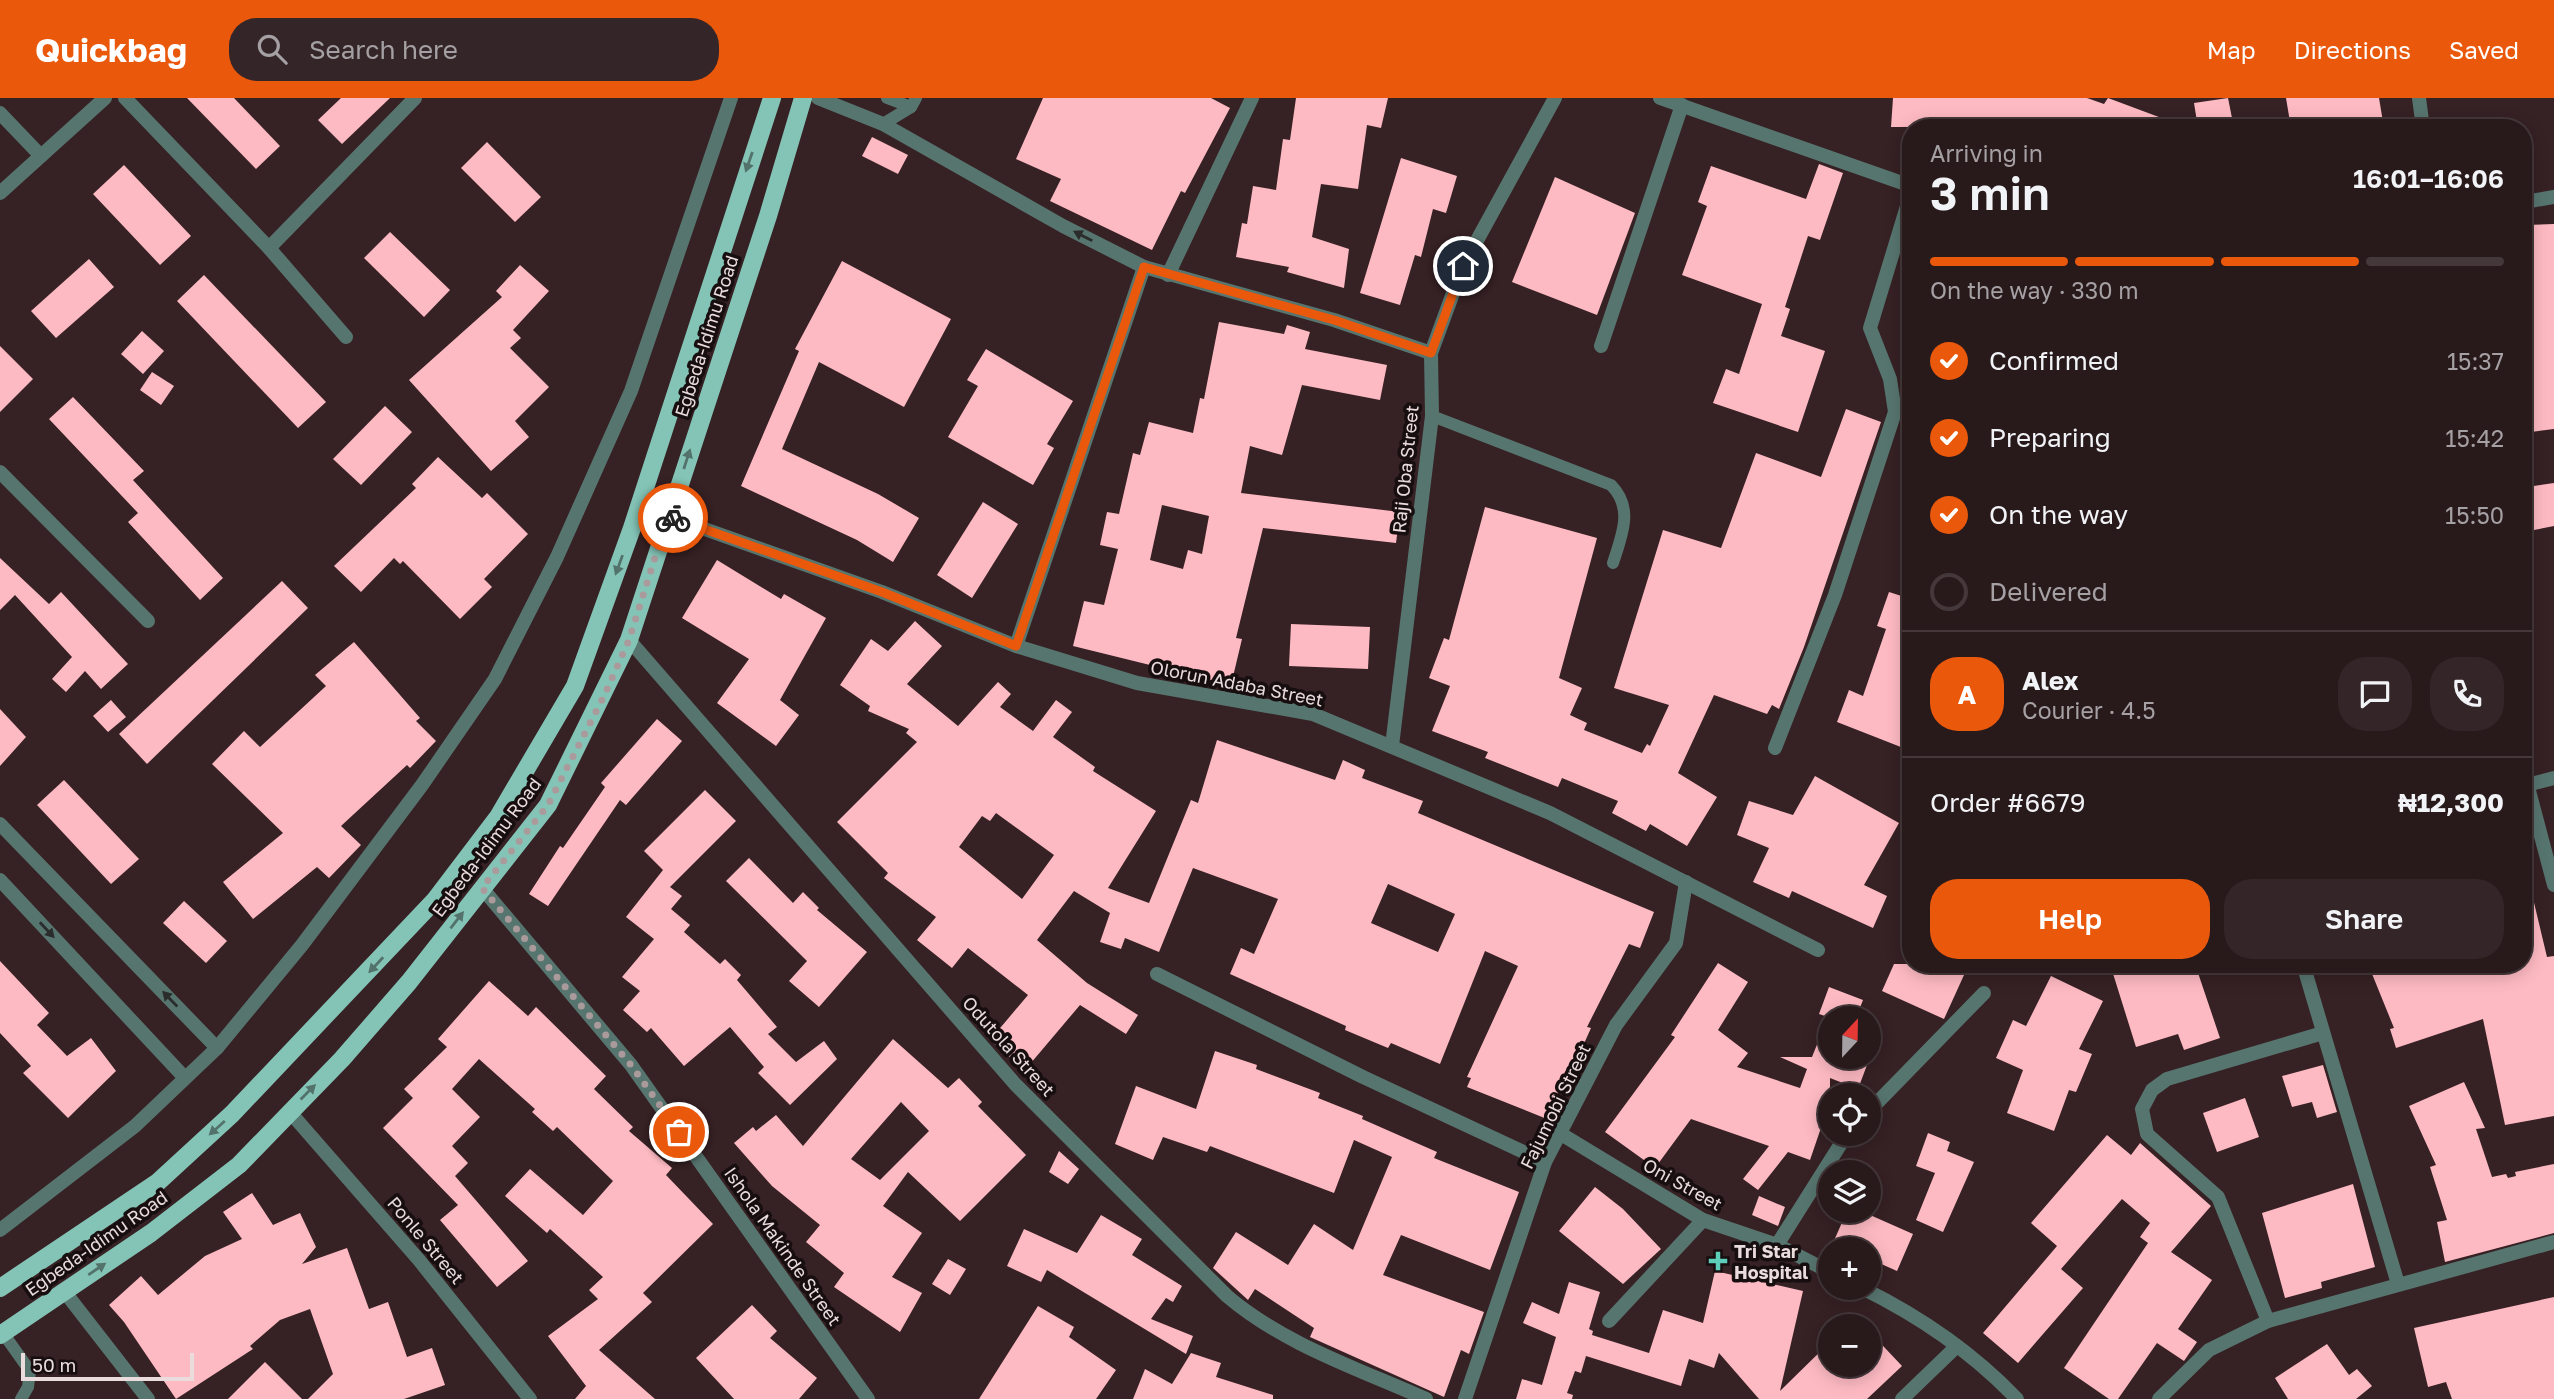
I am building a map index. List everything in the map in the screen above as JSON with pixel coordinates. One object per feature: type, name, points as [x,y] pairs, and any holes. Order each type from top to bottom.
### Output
[{"type":"main road","name":"Egbeda-Idimu Road","points":[[0,1288],[158,1182],[232,1114],[435,900],[498,817],[575,686],[632,528],[772,98]]},
{"type":"main road","name":"Egbeda-Idimu Road","points":[[2,1334],[151,1233],[239,1165],[341,1059],[409,982],[548,805],[629,640],[764,229],[803,98]]},
{"type":"street","points":[[0,193],[105,98]]},
{"type":"street","points":[[125,98],[270,248],[346,337]]},
{"type":"street","points":[[270,248],[415,98]]},
{"type":"street","points":[[0,1230],[135,1126],[217,1048],[342,892],[422,785],[495,679],[557,557],[631,391],[731,98]]},
{"type":"street","points":[[818,98],[883,124],[1063,226],[1144,267],[1334,320],[1431,353]]},
{"type":"street","points":[[1168,275],[1252,98]]},
{"type":"street","name":"Raji Oba Street","points":[[1392,746],[1432,416],[1431,353],[1463,266],[1555,98]]},
{"type":"street","points":[[1660,98],[1902,183]]},
{"type":"street","points":[[2419,98],[2422,119]]},
{"type":"street","points":[[1601,346],[1682,105]]},
{"type":"street","points":[[0,113],[41,156]]},
{"type":"street","points":[[2532,201],[2554,197]]},
{"type":"street","points":[[1775,748],[1835,595],[1895,412],[1890,379],[1870,328],[1902,223]]},
{"type":"street","points":[[1016,646],[1144,267]]},
{"type":"street","points":[[0,472],[148,621]]},
{"type":"street","name":"Olorun Adaba Street","points":[[668,516],[882,592],[1016,646],[1137,683],[1313,715],[1550,813],[1818,950]]},
{"type":"street","name":"Odutola Street","points":[[629,640],[1015,1084],[1227,1296],[1250,1315],[1290,1338],[1426,1399]]},
{"type":"street","points":[[2532,779],[2554,778]]},
{"type":"street","points":[[2532,805],[2554,885]]},
{"type":"street","points":[[0,824],[217,1048]]},
{"type":"street","points":[[0,880],[185,1078]]},
{"type":"street","name":"Fajumobi Street","points":[[1465,1399],[1545,1162],[1616,1025],[1676,943],[1686,882]]},
{"type":"street","name":"Ishola Makinde Street","points":[[482,888],[631,1065],[868,1399]]},
{"type":"street","points":[[2306,973],[2398,1284]]},
{"type":"street","points":[[1157,974],[1363,1077],[1545,1162]]},
{"type":"street","points":[[1881,1099],[1984,993]]},
{"type":"street","points":[[2268,1321],[2218,1197],[2147,1134],[2142,1109],[2152,1090],[2167,1079],[2323,1033]]},
{"type":"street","name":"Ponle Street","points":[[289,1111],[419,1259],[530,1399]]},
{"type":"street","name":"Oni Street","points":[[1561,1134],[1703,1220],[1777,1245],[1818,1266]]},
{"type":"street","points":[[1777,1245],[1839,1146]]},
{"type":"street","points":[[1609,1321],[1703,1220]]},
{"type":"street","points":[[2159,1399],[2209,1350],[2268,1321],[2554,1242]]},
{"type":"street","points":[[64,1291],[148,1399]]},
{"type":"street","points":[[1881,1298],[1900,1307],[1957,1346],[2017,1399]]},
{"type":"street","points":[[1902,1399],[1957,1346]]},
{"type":"lane","points":[[887,98],[913,103]]},
{"type":"lane","points":[[883,124],[913,103]]},
{"type":"lane","points":[[1432,416],[1611,485],[1622,496],[1626,523],[1613,563]]},
{"type":"lane","points":[[2,1334],[30,1371],[28,1387],[21,1399]]},
{"type":"building","points":[[187,98],[234,98],[280,146],[256,169]]},
{"type":"building","points":[[341,98],[390,98],[342,144],[318,120]]},
{"type":"building","points":[[1043,98],[1211,98],[1230,108],[1185,193],[1181,191],[1152,250],[1050,201],[1061,179],[1016,159]]},
{"type":"building","points":[[1296,98],[1388,98],[1381,128],[1367,125],[1358,189],[1321,184],[1312,237],[1349,249],[1344,288],[1287,272],[1289,267],[1236,257],[1242,223],[1247,224],[1253,186],[1276,190],[1283,139],[1290,140]]},
{"type":"building","points":[[1893,98],[2087,98],[2104,104],[2108,98],[2164,119],[1902,119],[1902,127],[1891,127]]},
{"type":"building","points":[[2228,98],[2232,119],[2197,119],[2194,103]]},
{"type":"building","points":[[2286,98],[2379,98],[2382,119],[2290,119]]},
{"type":"building","points":[[872,137],[908,155],[898,174],[862,156]]},
{"type":"building","points":[[487,142],[541,197],[515,222],[461,168]]},
{"type":"building","points":[[1401,158],[1457,176],[1446,213],[1433,209],[1421,257],[1415,255],[1400,305],[1360,293]]},
{"type":"building","points":[[1819,164],[1843,173],[1820,240],[1808,236],[1785,307],[1790,309],[1781,336],[1825,351],[1798,432],[1713,403],[1726,369],[1739,374],[1762,304],[1682,275],[1707,206],[1698,202],[1711,166],[1806,199]]},
{"type":"building","points":[[124,165],[191,236],[160,265],[93,194]]},
{"type":"building","points":[[1555,177],[1635,213],[1597,315],[1512,282]]},
{"type":"building","points":[[2554,224],[2554,429],[2532,432],[2532,225]]},
{"type":"building","points":[[390,232],[450,290],[424,317],[364,258]]},
{"type":"building","points":[[89,259],[114,287],[56,338],[31,311]]},
{"type":"building","points":[[842,261],[951,319],[904,407],[819,362],[782,449],[878,494],[919,518],[893,562],[857,540],[741,486],[799,351],[795,349]]},
{"type":"building","points":[[520,265],[549,291],[513,330],[521,338],[510,348],[549,387],[515,421],[529,437],[491,471],[409,380],[502,297],[496,291]]},
{"type":"building","points":[[204,275],[326,402],[298,428],[177,301]]},
{"type":"building","points":[[1219,322],[1284,334],[1287,325],[1310,332],[1305,349],[1387,365],[1380,400],[1302,385],[1282,455],[1250,446],[1241,493],[1400,512],[1396,543],[1263,528],[1236,638],[1242,639],[1231,685],[1073,646],[1084,601],[1104,605],[1118,549],[1100,545],[1107,512],[1119,514],[1133,453],[1140,455],[1149,422],[1193,433],[1200,398],[1204,399]],"holes":[[[1162,505],[1209,516],[1202,554],[1188,550],[1183,569],[1150,560]]]},
{"type":"building","points":[[142,331],[164,351],[143,374],[121,354]]},
{"type":"building","points":[[0,346],[33,379],[0,412]]},
{"type":"building","points":[[986,349],[1073,401],[1047,444],[1054,448],[1033,485],[948,437],[978,386],[967,380]]},
{"type":"building","points":[[152,372],[174,386],[161,405],[140,390]]},
{"type":"building","points":[[73,397],[144,471],[133,480],[223,578],[200,600],[128,522],[138,513],[49,419]]},
{"type":"building","points":[[385,406],[412,432],[361,485],[333,459]]},
{"type":"building","points":[[1846,409],[1881,422],[1804,647],[1779,709],[1772,705],[1767,714],[1714,695],[1678,773],[1717,797],[1687,846],[1650,824],[1646,831],[1612,813],[1618,801],[1562,778],[1558,787],[1485,758],[1488,752],[1432,731],[1450,686],[1429,678],[1444,638],[1449,640],[1485,507],[1597,538],[1559,678],[1582,688],[1570,715],[1587,723],[1584,730],[1642,753],[1647,744],[1650,746],[1669,705],[1614,688],[1663,530],[1721,548],[1756,453],[1821,477]]},
{"type":"building","points":[[438,457],[482,498],[487,493],[528,534],[484,579],[492,587],[460,619],[403,561],[400,564],[394,558],[361,592],[334,566],[416,488],[412,484]]},
{"type":"building","points":[[2554,483],[2554,526],[2534,530],[2532,486]]},
{"type":"building","points":[[983,502],[1018,524],[972,598],[937,575]]},
{"type":"building","points":[[0,558],[49,604],[61,592],[128,664],[101,689],[85,671],[66,692],[52,679],[72,657],[15,595],[0,610]]},
{"type":"building","points":[[717,560],[781,599],[784,594],[826,618],[780,700],[799,715],[776,746],[717,703],[749,659],[682,618]]},
{"type":"building","points":[[282,581],[308,608],[147,764],[119,734]]},
{"type":"building","points":[[1889,592],[1902,596],[1902,747],[1837,722],[1849,690],[1863,696],[1886,629],[1877,626]]},
{"type":"building","points":[[915,621],[942,646],[907,684],[958,726],[998,682],[1011,694],[1000,707],[1033,731],[1056,700],[1072,712],[1053,737],[1095,767],[1093,771],[1156,811],[1108,888],[1149,903],[1191,800],[1198,803],[1217,740],[1335,780],[1343,760],[1365,770],[1362,778],[1423,801],[1418,813],[1654,912],[1640,948],[1629,944],[1587,1027],[1591,1028],[1574,1066],[1570,1063],[1547,1119],[1467,1087],[1471,1078],[1467,1077],[1518,966],[1485,951],[1440,1064],[1391,1043],[1388,1048],[1345,1030],[1346,1026],[1230,974],[1241,948],[1254,954],[1278,899],[1193,868],[1159,952],[1125,938],[1121,949],[1100,942],[1110,913],[1074,891],[1037,940],[1087,983],[1138,1015],[1126,1034],[1080,1005],[1025,1070],[990,1040],[1028,995],[968,948],[952,968],[917,940],[936,917],[884,878],[888,873],[837,822],[917,742],[906,733],[909,729],[868,711],[870,706],[840,685],[871,639],[888,651]],"holes":[[[996,813],[1054,855],[1022,899],[959,847],[982,816],[990,821]],[[1388,884],[1455,914],[1438,952],[1371,923]]]},
{"type":"building","points":[[1291,624],[1370,627],[1368,669],[1289,666]]},
{"type":"building","points":[[354,642],[420,718],[416,721],[436,741],[410,768],[407,765],[341,826],[361,845],[329,878],[317,867],[253,919],[223,882],[283,833],[212,764],[244,731],[260,747],[326,686],[315,675]]},
{"type":"building","points":[[111,700],[126,717],[108,732],[93,716]]},
{"type":"building","points":[[0,709],[26,737],[0,766]]},
{"type":"building","points":[[657,719],[682,741],[626,805],[620,800],[548,906],[529,894],[560,846],[563,848],[605,787],[601,783]]},
{"type":"building","points":[[1815,776],[1899,823],[1864,885],[1887,896],[1873,928],[1792,891],[1789,898],[1753,882],[1769,848],[1737,835],[1749,801],[1793,815]]},
{"type":"building","points":[[64,780],[139,859],[111,884],[37,805]]},
{"type":"building","points":[[705,790],[736,821],[670,887],[682,896],[671,909],[690,925],[684,932],[720,964],[725,959],[741,975],[737,980],[777,1027],[768,1034],[796,1062],[824,1041],[837,1059],[790,1105],[758,1073],[764,1067],[730,1027],[684,1066],[651,1028],[647,1032],[623,1010],[640,991],[622,977],[654,939],[626,917],[663,870],[644,851]]},
{"type":"building","points":[[749,858],[793,903],[803,892],[819,908],[817,910],[867,952],[819,1007],[789,981],[807,961],[726,881]]},
{"type":"building","points":[[2532,894],[2547,957],[2554,956],[2554,1116],[2505,1125],[2483,1019],[2396,1048],[2390,1029],[2394,1028],[2372,973],[2532,973]]},
{"type":"building","points":[[184,901],[227,941],[206,963],[163,923]]},
{"type":"building","points":[[0,961],[49,1013],[37,1025],[67,1056],[91,1038],[116,1071],[68,1118],[23,1073],[31,1066],[0,1033]]},
{"type":"building","points":[[1718,963],[1748,982],[1718,1030],[1748,1053],[1737,1067],[1800,1088],[1807,1069],[1780,1057],[1812,1057],[1818,1042],[1818,1069],[1866,1069],[1860,1083],[1843,1083],[1830,1078],[1830,1083],[1818,1083],[1818,1137],[1810,1160],[1788,1152],[1758,1190],[1743,1179],[1769,1146],[1691,1119],[1655,1168],[1605,1132],[1675,1037],[1671,1035]]},
{"type":"building","points":[[1894,964],[1902,964],[1902,973],[1965,973],[1944,1019],[1882,991]]},
{"type":"building","points":[[2113,973],[2198,973],[2220,1038],[2184,1050],[2178,1034],[2136,1047]]},
{"type":"building","points":[[2051,976],[2103,1001],[2079,1049],[2092,1054],[2076,1092],[2069,1090],[2054,1131],[2007,1113],[2023,1070],[1996,1058],[2013,1020],[2026,1026]]},
{"type":"building","points":[[489,981],[528,1016],[536,1007],[606,1076],[594,1089],[633,1127],[629,1131],[672,1168],[666,1175],[713,1224],[643,1293],[652,1302],[599,1350],[655,1399],[575,1399],[586,1386],[548,1336],[598,1299],[589,1290],[603,1277],[550,1229],[547,1233],[505,1196],[530,1169],[583,1215],[613,1181],[557,1127],[553,1131],[532,1112],[535,1109],[479,1059],[452,1089],[480,1117],[452,1146],[468,1163],[455,1176],[528,1261],[497,1287],[440,1220],[458,1205],[383,1128],[413,1098],[404,1089],[447,1047],[438,1039]]},
{"type":"building","points":[[1829,987],[1863,1000],[1861,1006],[1822,1006]]},
{"type":"building","points":[[893,1039],[948,1088],[959,1078],[982,1102],[978,1106],[1026,1155],[960,1221],[908,1172],[883,1206],[922,1233],[892,1277],[922,1293],[900,1332],[834,1287],[844,1273],[806,1242],[820,1225],[772,1186],[734,1143],[753,1127],[756,1131],[776,1115],[803,1146]],"holes":[[[901,1102],[929,1131],[880,1180],[851,1159]]]},
{"type":"building","points":[[1215,1051],[1257,1065],[1256,1069],[1320,1093],[1318,1098],[1363,1116],[1362,1119],[1437,1152],[1434,1158],[1519,1192],[1490,1270],[1401,1235],[1383,1275],[1484,1312],[1469,1354],[1461,1350],[1444,1397],[1310,1337],[1314,1328],[1255,1289],[1248,1300],[1213,1268],[1236,1232],[1288,1265],[1314,1224],[1353,1250],[1392,1157],[1354,1140],[1334,1193],[1210,1146],[1207,1152],[1163,1137],[1153,1160],[1115,1144],[1136,1086],[1196,1109]]},
{"type":"building","points":[[2323,1065],[2337,1112],[2317,1118],[2312,1102],[2292,1107],[2282,1076]]},
{"type":"building","points":[[2464,1082],[2485,1128],[2476,1129],[2492,1177],[2506,1174],[2508,1178],[2516,1176],[2515,1172],[2554,1164],[2554,1233],[2445,1262],[2437,1222],[2447,1220],[2430,1167],[2436,1165],[2409,1106]]},
{"type":"building","points":[[2245,1098],[2259,1137],[2217,1152],[2203,1113]]},
{"type":"building","points":[[1928,1133],[1950,1142],[1947,1151],[1974,1162],[1943,1232],[1916,1220],[1935,1173],[1916,1166]]},
{"type":"building","points":[[2107,1135],[2131,1155],[2140,1143],[2211,1206],[2171,1252],[2212,1280],[2178,1329],[2197,1342],[2184,1361],[2157,1343],[2118,1399],[2109,1399],[2064,1368],[2148,1243],[2140,1237],[2150,1223],[2122,1199],[2061,1269],[2083,1288],[2018,1363],[1983,1333],[2057,1246],[2031,1223]]},
{"type":"building","points":[[1059,1151],[1079,1169],[1068,1184],[1049,1172]]},
{"type":"building","points":[[2353,1184],[2375,1267],[2321,1282],[2322,1288],[2285,1298],[2262,1213]]},
{"type":"building","points":[[1595,1187],[1623,1209],[1661,1249],[1623,1284],[1559,1231]]},
{"type":"building","points":[[252,1193],[273,1225],[300,1213],[316,1247],[302,1264],[347,1248],[369,1309],[388,1302],[407,1357],[432,1348],[445,1385],[404,1399],[308,1399],[333,1374],[310,1309],[280,1320],[250,1346],[253,1349],[176,1399],[124,1322],[109,1305],[141,1276],[158,1295],[205,1256],[242,1239],[223,1212]]},
{"type":"building","points":[[1759,1196],[1785,1207],[1778,1226],[1752,1215]]},
{"type":"building","points":[[1101,1215],[1142,1239],[1132,1255],[1182,1286],[1173,1302],[1166,1298],[1151,1319],[1193,1336],[1186,1354],[1047,1270],[1041,1282],[1007,1266],[1024,1229],[1077,1253]]},
{"type":"building","points":[[1881,1220],[1913,1234],[1897,1271],[1881,1264],[1881,1237],[1836,1237],[1842,1223],[1881,1223]]},
{"type":"building","points":[[948,1259],[966,1269],[950,1295],[932,1284]]},
{"type":"building","points":[[1715,1271],[1803,1291],[1780,1391],[1818,1354],[1818,1377],[1881,1377],[1881,1344],[1902,1366],[1867,1399],[1759,1399],[1719,1353],[1714,1368],[1689,1359],[1681,1386],[1586,1356],[1581,1373],[1575,1371],[1567,1393],[1573,1395],[1572,1399],[1516,1399],[1522,1379],[1542,1385],[1556,1337],[1523,1323],[1532,1302],[1559,1314],[1569,1282],[1600,1292],[1589,1329],[1593,1331],[1592,1335],[1649,1353],[1663,1310],[1703,1323]]},
{"type":"building","points":[[2554,1297],[2554,1399],[2452,1399],[2446,1382],[2428,1387],[2414,1328]]},
{"type":"building","points":[[752,1305],[777,1331],[770,1338],[817,1378],[799,1399],[734,1399],[696,1358]]},
{"type":"building","points":[[1038,1306],[1074,1327],[1069,1337],[1116,1370],[1096,1399],[979,1399]]},
{"type":"building","points":[[2327,1344],[2349,1375],[2357,1369],[2372,1386],[2356,1399],[2288,1399],[2275,1378]]},
{"type":"building","points":[[1191,1353],[1221,1363],[1216,1377],[1273,1395],[1273,1399],[1133,1399],[1145,1369],[1172,1384]]},
{"type":"building","points":[[265,1362],[302,1399],[228,1399]]},
{"type":"way so far","points":[[673,518],[668,516],[629,640],[604,696],[548,805],[482,888],[631,1065],[679,1132]]},
{"type":"place","name":"Tri Star Hospital","points":[[1718,1261]]},
{"type":"route","points":[[673,518],[882,592],[1016,646],[1144,267],[1334,320],[1431,353],[1463,266]]}]
